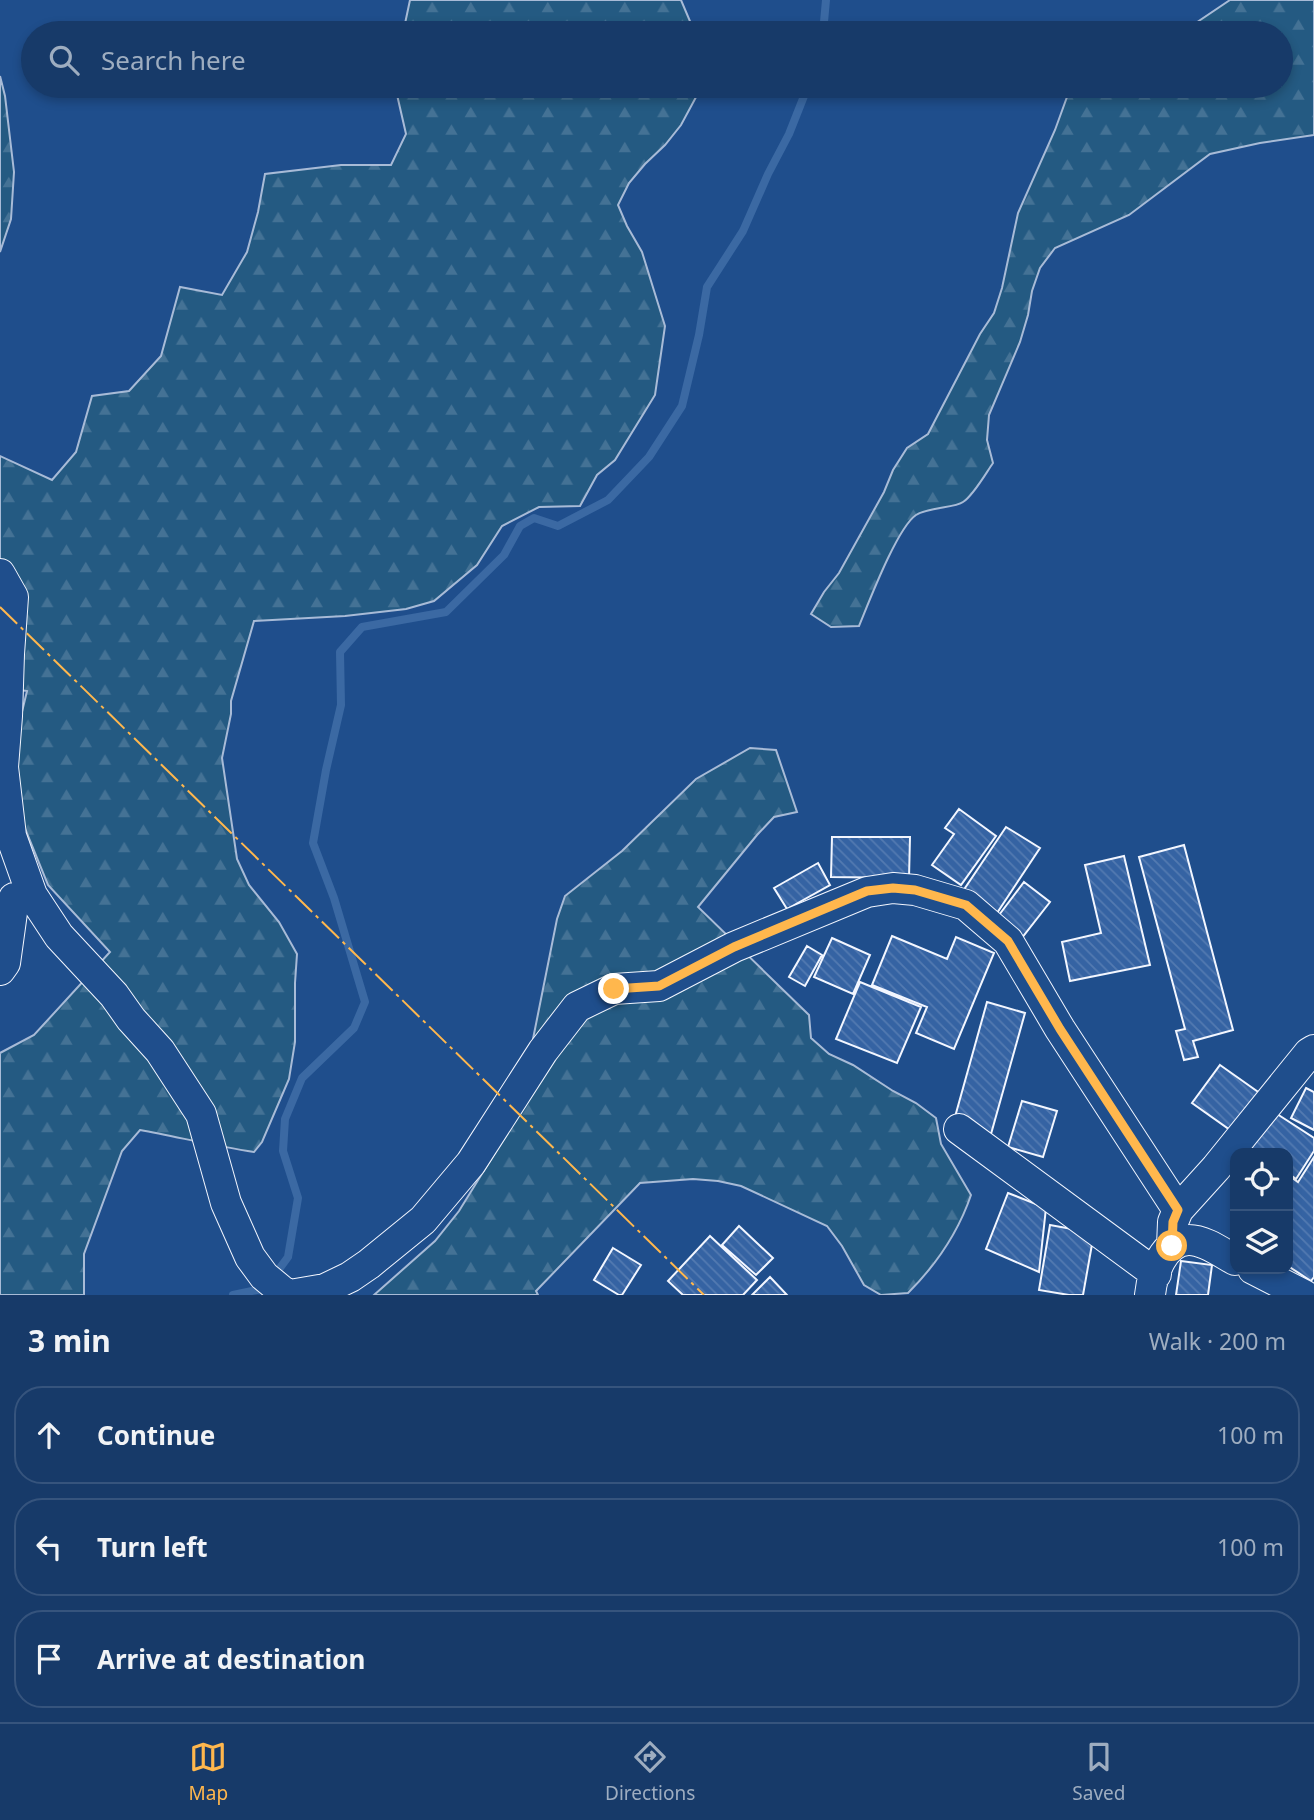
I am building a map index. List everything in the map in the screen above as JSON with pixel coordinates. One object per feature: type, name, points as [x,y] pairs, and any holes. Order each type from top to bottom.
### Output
[{"type":"street","points":[[0,574],[13,597],[3,767],[11,836],[32,895],[59,936],[114,995],[160,1051],[201,1114],[226,1203],[250,1257],[280,1289],[325,1289],[350,1277],[423,1220],[471,1163],[543,1051],[577,1007],[614,989],[659,986],[734,947],[867,891],[893,888],[915,890],[966,905],[1008,941],[1060,1029],[1178,1210]]},
{"type":"street","points":[[0,970],[5,963],[13,898]]},
{"type":"street","points":[[1172,1246],[1173,1222],[1178,1210],[1216,1168],[1309,1052],[1314,1050]]},
{"type":"street","points":[[959,1129],[1153,1284],[1161,1258],[1179,1242],[1190,1240],[1202,1243],[1230,1257]]},
{"type":"street","points":[[1263,1274],[1304,1295]]},
{"type":"green space","points":[[410,0],[681,0],[690,21],[406,21]]},
{"type":"green space","points":[[1230,0],[1314,0],[1314,135],[1210,154],[1129,215],[1055,248],[1040,268],[1020,342],[989,415],[987,440],[993,463],[963,502],[921,512],[909,523],[900,534],[884,566],[859,626],[831,627],[811,614],[839,573],[907,448],[928,434],[980,334],[994,313],[1018,213],[1067,98],[1293,98],[1293,21],[1199,21]]},
{"type":"green space","points":[[0,76],[14,172],[11,219],[0,252]]},
{"type":"green space","points":[[398,98],[696,98],[681,125],[629,183],[618,205],[642,252],[665,326],[655,395],[615,460],[597,475],[580,506],[539,507],[502,526],[477,565],[434,601],[406,609],[345,616],[254,621],[231,701],[222,758],[237,859],[249,885],[279,922],[297,954],[295,1042],[289,1079],[262,1142],[254,1152],[140,1130],[122,1151],[84,1254],[84,1295],[0,1295],[0,1053],[34,1035],[110,952],[48,885],[15,804],[15,741],[27,691],[0,687],[0,456],[52,480],[76,452],[92,396],[129,391],[161,356],[180,287],[222,295],[247,252],[265,174],[341,165],[391,165],[406,134]]},
{"type":"green space","points":[[750,748],[776,750],[797,812],[774,817],[698,907],[809,1015],[811,1038],[829,1054],[853,1065],[936,1118],[941,1144],[971,1195],[945,1248],[908,1293],[881,1295],[864,1285],[827,1226],[741,1186],[693,1179],[640,1183],[536,1291],[538,1295],[374,1295],[435,1241],[459,1211],[546,1070],[533,1039],[557,919],[565,896],[622,851],[696,779]]},
{"type":"building","points":[[959,809],[996,836],[961,885],[932,865],[954,834],[945,828]]},
{"type":"building","points":[[1006,827],[1040,848],[995,916],[961,894]]},
{"type":"building","points":[[832,837],[910,837],[909,878],[831,877]]},
{"type":"building","points":[[1184,845],[1233,1030],[1193,1041],[1198,1057],[1184,1060],[1176,1031],[1185,1029],[1139,857]]},
{"type":"building","points":[[1124,856],[1150,965],[1070,981],[1062,942],[1101,933],[1085,865]]},
{"type":"building","points":[[818,863],[830,885],[787,909],[774,888]]},
{"type":"building","points":[[1024,882],[1050,902],[1021,939],[996,919]]},
{"type":"building","points":[[892,936],[947,959],[956,937],[994,953],[954,1049],[916,1033],[927,1007],[872,985]]},
{"type":"building","points":[[832,938],[870,955],[853,994],[814,977]]},
{"type":"building","points":[[807,946],[822,955],[805,986],[789,977]]},
{"type":"building","points":[[860,982],[921,1007],[897,1063],[836,1039]]},
{"type":"building","points":[[987,1002],[1025,1013],[991,1134],[953,1124]]},
{"type":"building","points":[[1220,1065],[1261,1094],[1233,1132],[1192,1103]]},
{"type":"building","points":[[1306,1088],[1314,1092],[1314,1130],[1291,1118]]},
{"type":"building","points":[[1022,1101],[1057,1111],[1043,1157],[1008,1147]]},
{"type":"building","points":[[1274,1112],[1314,1138],[1314,1151],[1296,1179],[1293,1177],[1293,1148],[1251,1148]]},
{"type":"building","points":[[1314,1157],[1314,1277],[1311,1281],[1293,1269],[1293,1178],[1298,1182]]},
{"type":"building","points":[[1008,1193],[1046,1208],[1039,1272],[986,1249]]},
{"type":"building","points":[[1050,1225],[1094,1233],[1083,1295],[1039,1290]]},
{"type":"building","points":[[739,1226],[773,1258],[756,1275],[722,1245]]},
{"type":"building","points":[[710,1236],[757,1280],[743,1295],[683,1295],[668,1281]]},
{"type":"building","points":[[613,1248],[641,1265],[622,1295],[594,1280]]},
{"type":"building","points":[[1181,1261],[1212,1265],[1208,1295],[1176,1295]]},
{"type":"building","points":[[770,1277],[787,1295],[752,1295]]},
{"type":"waterway","points":[[824,21],[826,0]]},
{"type":"waterway","points":[[274,1276],[288,1257],[298,1198],[283,1151],[285,1119],[302,1078],[354,1028],[365,1002],[334,898],[313,843],[341,705],[340,652],[362,627],[446,612],[504,555],[520,526],[534,518],[558,526],[608,500],[649,457],[682,406],[707,287],[743,231],[803,98]]},
{"type":"waterway","points":[[233,1295],[267,1287]]},
{"type":"power","points":[[0,607],[704,1295]]},
{"type":"route","points":[[614,989],[659,986],[734,947],[867,891],[893,888],[915,890],[966,905],[1008,941],[1060,1029],[1178,1210],[1173,1222],[1172,1246]]}]
